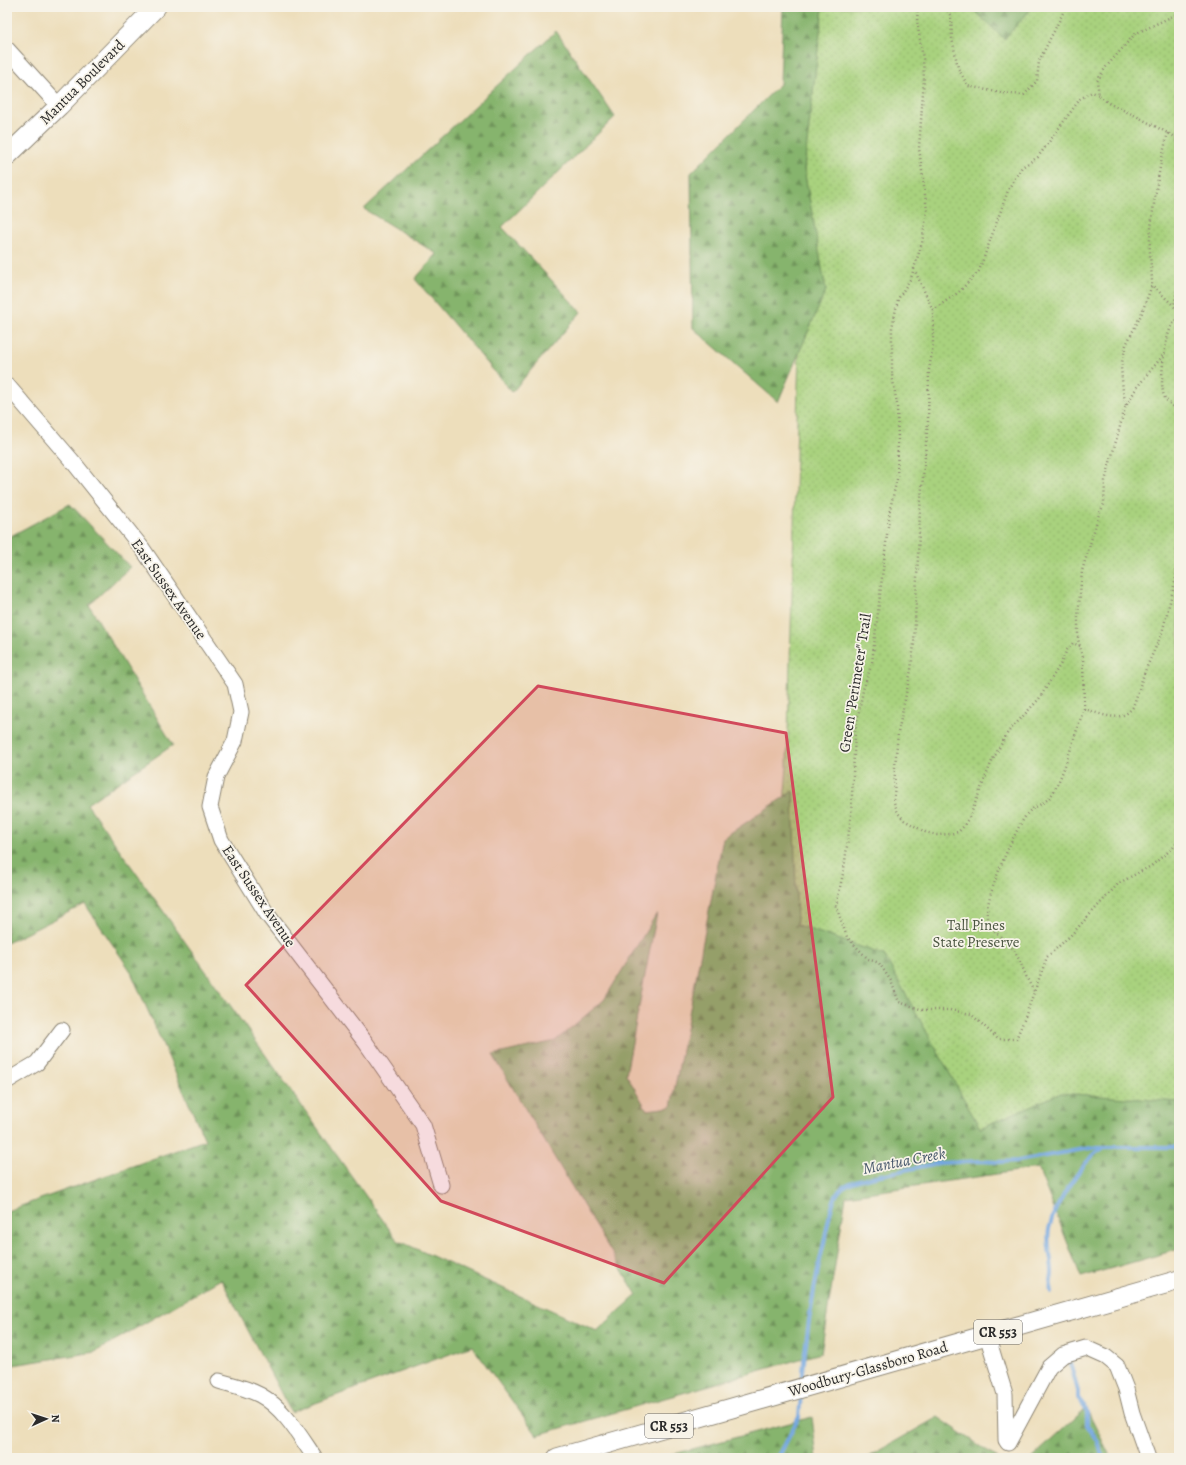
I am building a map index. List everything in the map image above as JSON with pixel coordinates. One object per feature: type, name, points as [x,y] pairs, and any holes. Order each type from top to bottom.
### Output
[{"type":"main road","name":"Mantua Boulevard","points":[[7,156],[59,106],[156,7]]},
{"type":"main road","name":"Woodbury-Glassboro Road","points":[[557,1458],[1179,1280]]},
{"type":"street","points":[[7,50],[59,106]]},
{"type":"street","name":"East Sussex Avenue","points":[[7,385],[74,463],[142,548],[235,684],[240,712],[235,742],[216,777],[210,807],[221,840],[267,914],[366,1043],[423,1125],[441,1185]]},
{"type":"street","points":[[7,1081],[37,1063],[62,1030]]},
{"type":"street","points":[[987,1335],[1006,1394],[1006,1440],[1008,1443],[1049,1367],[1063,1355],[1086,1348],[1106,1357],[1117,1366],[1148,1458]]},
{"type":"street","points":[[219,1381],[261,1395],[276,1406],[315,1458]]},
{"type":"path","name":"Green \"Perimeter\" Trail","points":[[918,7],[917,21],[923,58],[924,79],[919,148],[927,210],[922,243],[911,278],[898,300],[892,328],[892,375],[897,404],[897,479],[890,509],[872,663],[863,690],[855,732],[850,816],[844,869],[836,906],[847,937],[868,959],[879,963],[891,982],[899,1002],[923,1010],[950,1010],[971,1014],[998,1039],[1016,1039],[1046,957],[1070,936],[1119,883],[1151,866],[1173,848],[1179,840]]},
{"type":"path","points":[[946,7],[951,17],[952,38],[958,68],[968,86],[1024,96],[1037,81],[1039,61],[1066,7]]},
{"type":"path","points":[[1099,95],[1097,81],[1106,67],[1135,34],[1179,13]]},
{"type":"path","points":[[933,310],[959,292],[979,271],[1009,188],[1022,166],[1038,157],[1049,144],[1061,124],[1080,99],[1092,92],[1099,95],[1108,103],[1179,139]]},
{"type":"path","points":[[1126,405],[1121,367],[1126,345],[1141,315],[1152,285],[1150,240],[1159,179],[1168,133]]},
{"type":"path","points":[[914,269],[933,310],[933,345],[928,370],[928,421],[920,510],[912,670],[898,733],[895,766],[894,802],[898,813],[904,820],[919,829],[937,835],[958,832],[970,816],[992,761],[1008,732],[1039,699],[1060,665],[1067,650],[1073,643],[1080,646]]},
{"type":"path","points":[[1174,306],[1179,279]]},
{"type":"path","points":[[1152,285],[1174,306],[1179,313]]},
{"type":"path","points":[[1179,317],[1171,326],[1162,369],[1162,387],[1164,397],[1170,404],[1179,410]]},
{"type":"path","points":[[1034,991],[1029,984],[1019,959],[1012,947],[990,927],[987,918],[988,902],[1016,832],[1027,813],[1048,800],[1054,792],[1084,709],[1084,666],[1078,639],[1078,617],[1082,572],[1099,514],[1104,504],[1105,482],[1126,405],[1137,387],[1165,354]]},
{"type":"path","points":[[1084,709],[1115,717],[1122,717],[1133,707],[1146,671],[1162,634],[1176,578],[1177,543],[1179,536]]},
{"type":"highlighted area","points":[[538,686],[786,733],[833,1097],[664,1283],[441,1201],[246,985]]},
{"type":"green space","points":[[783,7],[823,7],[804,169],[826,290],[778,402],[693,328],[691,173],[780,84]]},
{"type":"green space","name":"Tall Pines State Preserve","points":[[809,7],[1179,7],[1179,1147],[840,1152],[745,1283],[787,767]]},
{"type":"green space","points":[[971,7],[1033,7],[1004,39]]},
{"type":"green space","points":[[556,31],[615,117],[502,227],[581,312],[512,392],[415,279],[437,254],[364,209]]},
{"type":"green space","points":[[70,504],[130,567],[89,605],[173,745],[87,804],[397,1240],[597,1331],[637,1295],[493,1055],[555,1041],[604,1000],[657,913],[626,1074],[647,1110],[671,1107],[723,838],[793,791],[797,925],[884,955],[980,1128],[1061,1093],[1179,1102],[1179,1249],[1081,1277],[1038,1168],[846,1196],[821,1353],[537,1435],[472,1346],[291,1412],[221,1279],[95,1352],[7,1366],[7,1211],[205,1140],[130,970],[85,904],[7,943],[7,538]]},
{"type":"green space","points":[[1086,1408],[1111,1458],[1032,1458]]},
{"type":"green space","points":[[812,1417],[817,1458],[659,1458]]},
{"type":"green space","points":[[938,1417],[998,1458],[866,1458]]},
{"type":"waterway","name":"Mantua Creek","points":[[802,1383],[810,1310],[830,1215],[837,1194],[846,1185],[866,1178],[939,1163],[1018,1161],[1098,1147],[1179,1147]]},
{"type":"waterway","points":[[1051,1293],[1050,1287],[1052,1267],[1048,1235],[1052,1219],[1070,1184],[1086,1163],[1103,1147]]},
{"type":"waterway","points":[[1068,1356],[1078,1391],[1078,1398],[1085,1407],[1087,1413],[1087,1425],[1098,1442],[1103,1458]]},
{"type":"waterway","name":"Mantua Creek","points":[[778,1458],[799,1417],[801,1394]]}]
